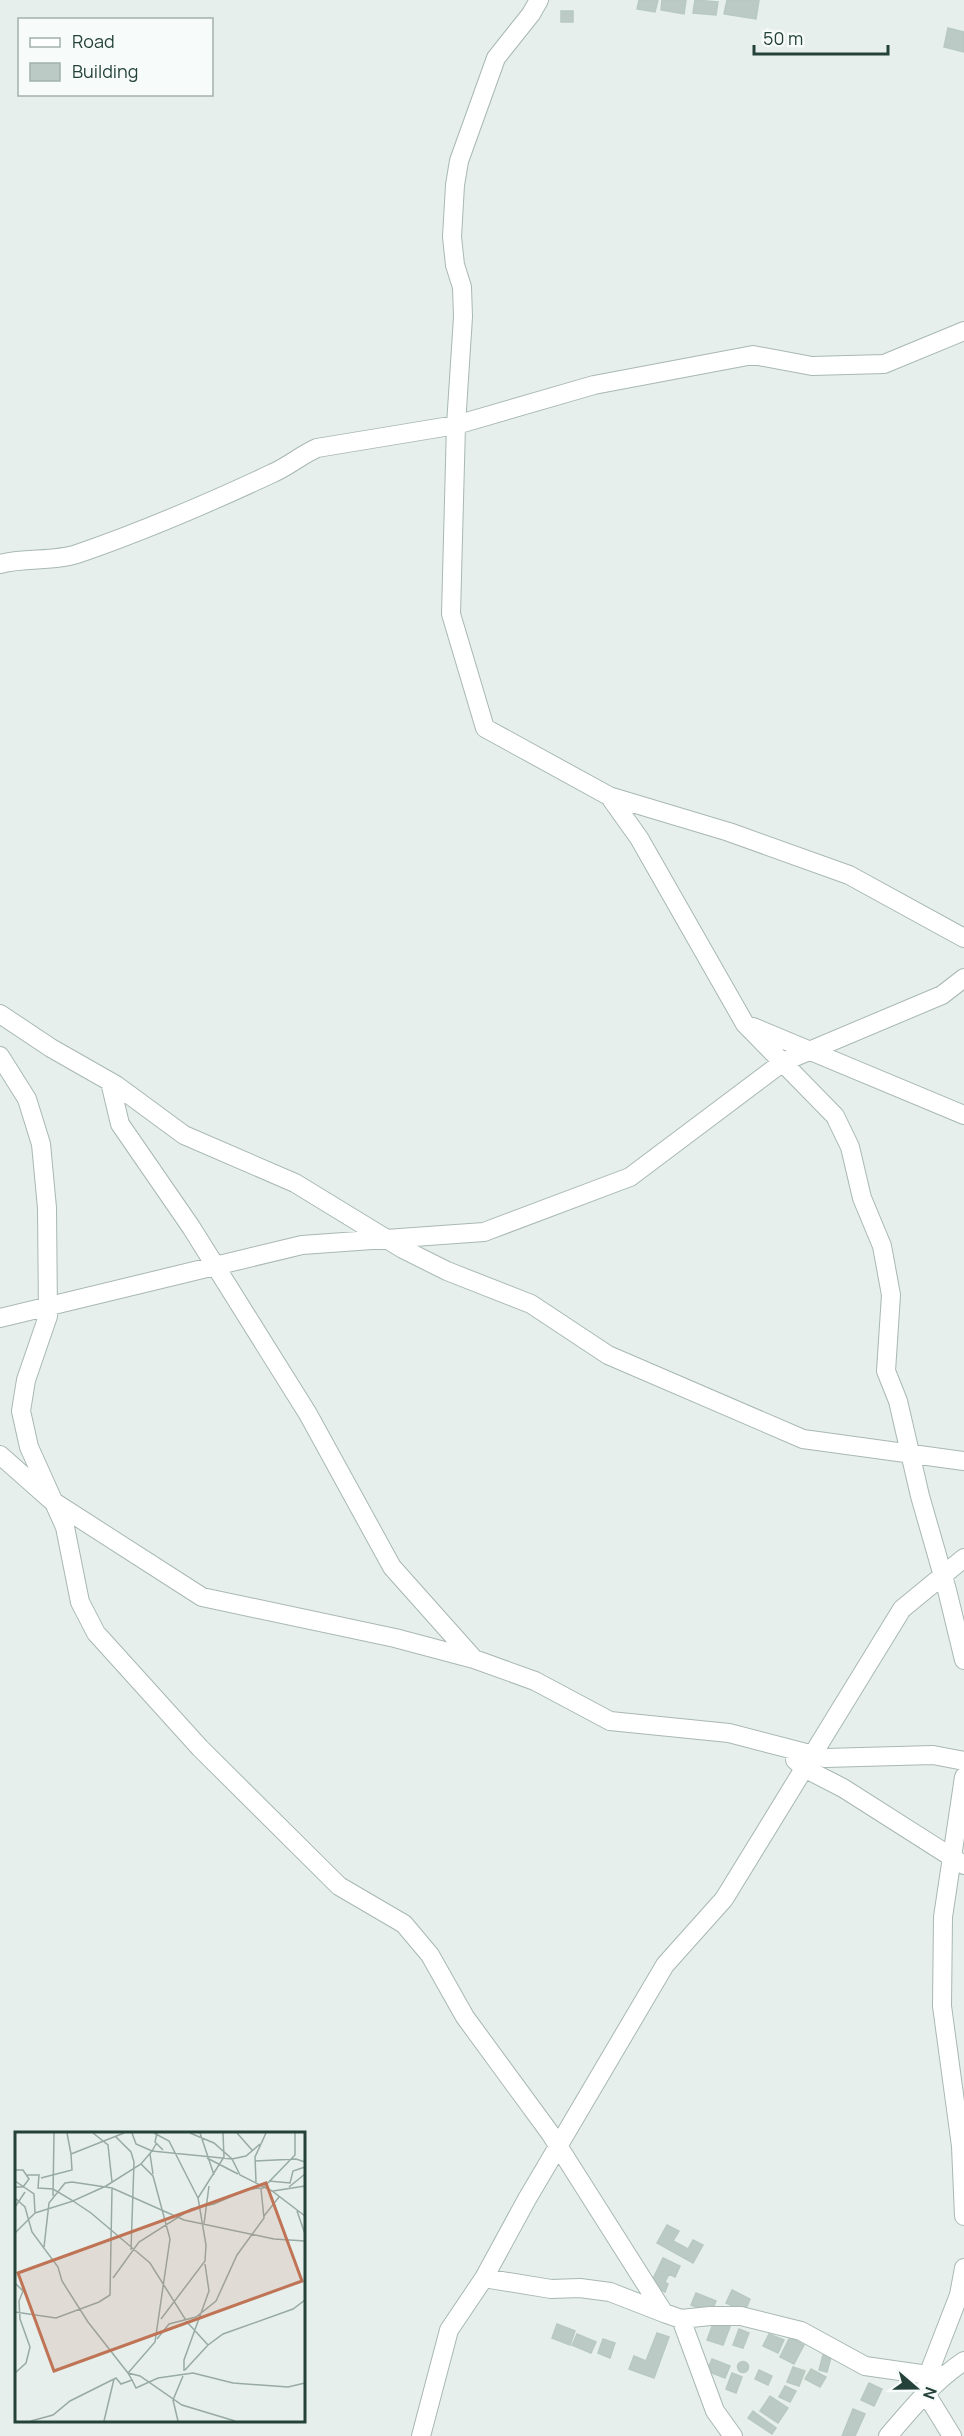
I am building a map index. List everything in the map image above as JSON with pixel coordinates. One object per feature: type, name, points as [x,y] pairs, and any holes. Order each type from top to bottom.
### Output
[{"type":"street","points":[[539,0],[531,14],[496,58],[459,161],[452,237],[455,265],[462,287],[464,317],[456,425],[451,614],[485,728],[609,796],[729,832],[849,875],[964,938]]},
{"type":"street","points":[[0,564],[75,555],[190,510],[277,472],[304,453],[317,448],[456,425],[594,385],[753,355],[812,366],[884,364],[964,331]]},
{"type":"street","points":[[609,796],[639,838],[745,1024],[835,1116],[850,1147],[862,1198],[882,1246],[891,1295],[886,1371],[898,1401],[964,1660]]},
{"type":"street","points":[[0,1318],[302,1245],[484,1232],[630,1177],[783,1062],[942,995],[964,978]]},
{"type":"street","points":[[0,1014],[51,1048],[110,1082],[184,1135],[295,1182],[386,1239],[447,1271],[531,1304],[608,1355],[722,1403],[776,1430],[803,1439],[964,1461]]},
{"type":"street","points":[[745,1024],[964,1115]]},
{"type":"street","points":[[0,1056],[27,1099],[41,1144],[47,1208],[48,1316],[26,1380],[21,1411],[29,1448],[65,1527],[80,1602],[96,1633],[200,1748],[339,1886],[404,1924],[430,1955],[465,2017],[550,2133],[557,2148],[673,2316],[715,2410],[733,2436]]},
{"type":"street","points":[[110,1082],[120,1124],[215,1266],[308,1414],[392,1567],[474,1659]]},
{"type":"street","points":[[0,1455],[51,1500],[202,1597],[395,1638],[474,1659],[535,1681],[610,1721],[729,1733],[780,1746],[808,1761],[843,1788],[958,1862]]},
{"type":"street","points":[[421,2436],[449,2330],[484,2278],[557,2148],[665,1965],[724,1899],[902,1609],[964,1558]]},
{"type":"street","points":[[808,1761],[825,1758],[933,1755],[964,1761]]},
{"type":"street","points":[[964,1777],[958,1862],[943,1917],[942,2006],[961,2146],[964,2216]]},
{"type":"street","points":[[888,2436],[932,2380],[959,2295],[964,2268]]},
{"type":"street","points":[[484,2278],[550,2289],[580,2288],[610,2292],[673,2316],[741,2316],[801,2331],[865,2366],[932,2380],[964,2361]]},
{"type":"street","points":[[932,2380],[952,2436]]},
{"type":"building","points":[[639,0],[658,0],[655,12],[637,9]]},
{"type":"building","points":[[662,0],[686,0],[684,14],[661,10]]},
{"type":"building","points":[[695,0],[718,2],[716,15],[693,13]]},
{"type":"building","points":[[727,0],[759,0],[756,19],[724,14]]},
{"type":"building","points":[[561,11],[573,11],[573,22],[561,22]]},
{"type":"building","points":[[948,28],[964,32],[964,52],[944,47]]},
{"type":"building","points":[[667,2225],[679,2231],[673,2241],[688,2249],[693,2240],[703,2245],[693,2263],[657,2243]]},
{"type":"building","points":[[663,2258],[680,2266],[675,2277],[669,2274],[665,2282],[668,2284],[665,2292],[650,2285]]},
{"type":"building","points":[[732,2290],[750,2299],[745,2311],[726,2303]]},
{"type":"building","points":[[696,2293],[716,2301],[711,2313],[691,2305]]},
{"type":"building","points":[[714,2321],[730,2327],[723,2345],[707,2340]]},
{"type":"building","points":[[557,2324],[575,2331],[570,2345],[552,2338]]},
{"type":"building","points":[[739,2329],[749,2333],[743,2348],[733,2345]]},
{"type":"building","points":[[657,2333],[669,2337],[654,2378],[629,2369],[634,2356],[646,2361]]},
{"type":"building","points":[[577,2334],[596,2342],[591,2353],[572,2345]]},
{"type":"building","points":[[769,2334],[784,2340],[778,2353],[763,2346]]},
{"type":"building","points":[[790,2337],[804,2345],[794,2364],[780,2357]]},
{"type":"building","points":[[603,2339],[615,2343],[610,2358],[598,2353]]},
{"type":"building","points":[[823,2355],[831,2357],[827,2372],[819,2370]]},
{"type":"building","points":[[712,2359],[730,2366],[725,2378],[707,2371]]},
{"type":"building","points":[[743,2362],[747,2363],[747,2371],[743,2372],[739,2371],[738,2367],[739,2363]]},
{"type":"building","points":[[793,2367],[805,2371],[799,2386],[787,2382]]},
{"type":"building","points":[[811,2369],[826,2377],[820,2387],[805,2379]]},
{"type":"building","points":[[759,2370],[772,2376],[768,2385],[755,2379]]},
{"type":"building","points":[[732,2373],[742,2377],[736,2393],[726,2389]]},
{"type":"building","points":[[869,2383],[882,2389],[874,2406],[861,2400]]},
{"type":"building","points":[[785,2386],[796,2391],[790,2402],[779,2397]]},
{"type":"building","points":[[770,2396],[788,2408],[778,2423],[760,2411]]},
{"type":"building","points":[[853,2409],[865,2414],[855,2436],[842,2436]]},
{"type":"building","points":[[753,2411],[776,2428],[772,2434],[748,2418]]}]
